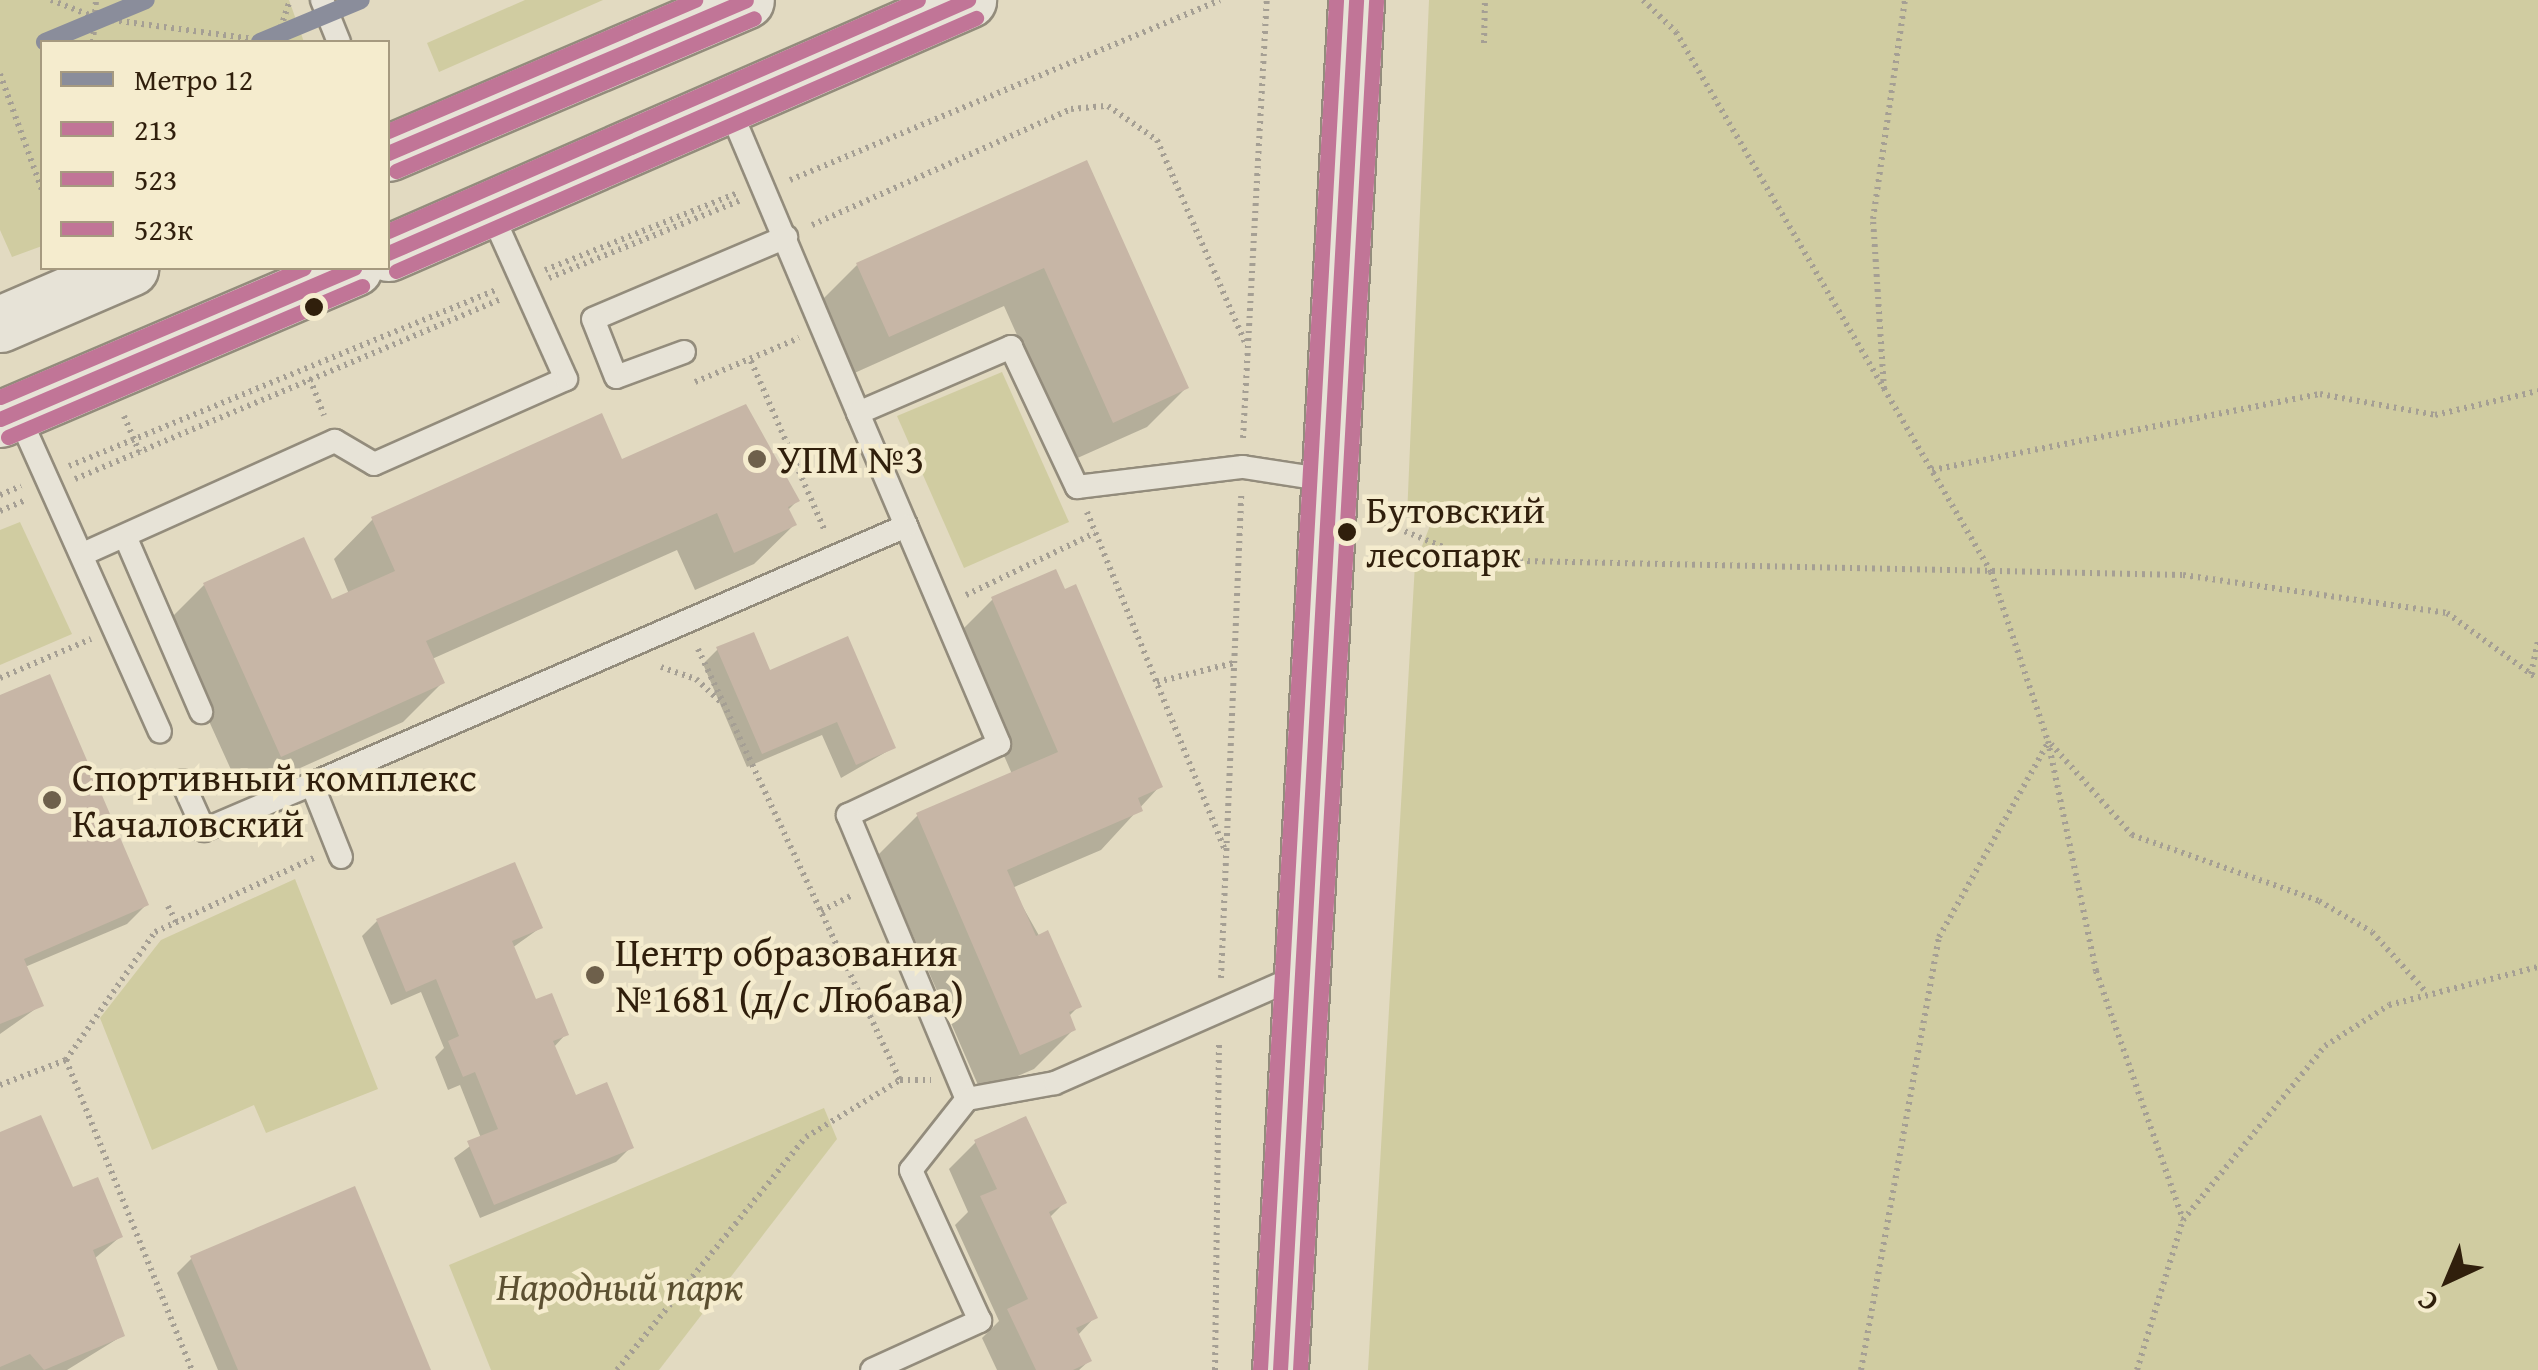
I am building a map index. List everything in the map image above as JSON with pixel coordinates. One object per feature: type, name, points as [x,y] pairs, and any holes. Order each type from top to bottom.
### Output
[{"type":"street","points":[[390,152],[746,0]]},
{"type":"street","points":[[390,252],[968,0]]},
{"type":"street","points":[[1280,1370],[1356,0]]},
{"type":"street","points":[[0,324],[125,270]]},
{"type":"street","points":[[8,415],[349,270]]},
{"type":"lane","points":[[322,0],[338,40]]},
{"type":"lane","points":[[728,105],[768,190],[999,744],[848,815],[962,1089]]},
{"type":"lane","points":[[83,554],[335,441],[374,464],[566,378],[489,208]]},
{"type":"lane","points":[[684,352],[616,377],[593,319],[786,237]]},
{"type":"lane","points":[[858,413],[1011,347],[1077,487],[1242,467],[1328,480]]},
{"type":"lane","points":[[8,415],[49,482],[160,731]]},
{"type":"lane","points":[[182,781],[204,830],[687,625],[906,526]]},
{"type":"lane","points":[[124,536],[201,712]]},
{"type":"lane","points":[[312,784],[339,850]]},
{"type":"lane","points":[[962,1089],[1055,1083],[1219,1019],[1299,976]]},
{"type":"lane","points":[[872,1370],[980,1320],[911,1170],[962,1089]]},
{"type":"path","points":[[51,0],[97,18],[261,40]]},
{"type":"path","points":[[93,40],[96,0]]},
{"type":"path","points":[[277,40],[290,0]]},
{"type":"path","points":[[0,511],[49,482],[526,283],[768,190],[1220,0]]},
{"type":"path","points":[[1215,1370],[1219,1019],[1245,343],[1267,0]]},
{"type":"path","points":[[1484,0],[1484,43]]},
{"type":"path","points":[[1643,0],[1676,32],[1990,572],[2048,742],[2096,970],[2183,1220]]},
{"type":"path","points":[[1884,390],[1873,220],[1905,0]]},
{"type":"path","points":[[0,74],[40,184]]},
{"type":"path","points":[[786,237],[1070,108],[1108,106],[1134,116],[1157,140],[1245,343]]},
{"type":"path","points":[[0,495],[49,482],[526,283]]},
{"type":"path","points":[[751,360],[836,558]]},
{"type":"path","points":[[1931,470],[2320,394],[2435,415],[2538,391]]},
{"type":"path","points":[[1077,487],[1226,854]]},
{"type":"path","points":[[1377,520],[1474,560],[2183,575],[2447,614],[2535,677]]},
{"type":"path","points":[[940,606],[1096,533]]},
{"type":"path","points":[[687,625],[900,1080]]},
{"type":"path","points":[[0,678],[116,628]]},
{"type":"path","points":[[2535,677],[2538,641]]},
{"type":"path","points":[[1157,682],[1234,663]]},
{"type":"path","points":[[646,671],[670,665],[724,705]]},
{"type":"path","points":[[2048,742],[2132,835],[2319,900],[2372,932],[2427,993]]},
{"type":"path","points":[[1861,1370],[1940,937],[2048,742]]},
{"type":"path","points":[[0,1086],[66,1060],[156,932],[339,850]]},
{"type":"path","points":[[168,906],[176,922]]},
{"type":"path","points":[[2136,1370],[2183,1220],[2325,1046],[2427,993],[2538,967]]},
{"type":"path","points":[[66,1060],[192,1370]]},
{"type":"path","points":[[616,1370],[806,1138],[900,1080],[962,1089]]},
{"type":"green space","points":[[0,0],[289,0],[303,40],[40,40],[40,247],[12,257],[0,230]]},
{"type":"green space","points":[[525,0],[603,0],[439,72],[427,43]]},
{"type":"green space","points":[[1429,0],[2538,0],[2538,1370],[1368,1370],[1415,564],[1433,518],[1407,517]]},
{"type":"green space","points":[[1002,372],[1069,522],[964,568],[897,416]]},
{"type":"green space","points":[[20,522],[72,634],[0,665],[0,530]]},
{"type":"green space","points":[[295,879],[378,1089],[266,1133],[254,1105],[152,1150],[100,1018],[161,940]]},
{"type":"green space","name":"Народный парк","points":[[824,1108],[837,1139],[659,1370],[491,1370],[449,1265]]},
{"type":"building","points":[[1087,160],[1189,388],[1113,423],[1044,268],[889,337],[856,263]]},
{"type":"building","points":[[746,404],[800,501],[788,507],[797,525],[734,553],[717,513],[426,641],[445,683],[281,757],[203,583],[304,537],[332,599],[395,571],[371,517],[602,413],[622,459]]},
{"type":"building","points":[[1056,569],[1065,589],[1076,584],[1163,787],[1138,798],[1143,811],[1007,870],[1036,936],[1048,930],[1082,1007],[1069,1012],[1076,1030],[1020,1055],[916,813],[1058,752],[991,597]]},
{"type":"building","points":[[754,632],[770,670],[848,636],[896,748],[856,765],[837,722],[762,754],[716,647]]},
{"type":"building","name":"Спортивный комплекс Качаловский","points":[[50,674],[149,905],[24,959],[44,1006],[0,1024],[0,695]]},
{"type":"building","points":[[515,862],[543,928],[512,941],[536,999],[552,993],[569,1035],[553,1041],[576,1095],[607,1082],[634,1148],[494,1205],[467,1141],[498,1129],[475,1072],[463,1077],[448,1041],[459,1036],[436,979],[406,992],[376,919]]},
{"type":"building","points":[[41,1115],[73,1187],[98,1177],[123,1237],[93,1250],[125,1336],[44,1370],[30,1354],[0,1367],[0,1132]]},
{"type":"building","points":[[1026,1116],[1067,1203],[1049,1212],[1098,1318],[1076,1328],[1092,1361],[1073,1370],[1036,1370],[1007,1309],[1028,1299],[980,1196],[997,1189],[974,1140]]},
{"type":"building","points":[[355,1186],[431,1370],[238,1370],[190,1256]]},
{"type":"metro line","name":"12","points":[[50,40],[146,0]]},
{"type":"metro line","name":"12","points":[[265,40],[361,0]]},
{"type":"transit line","name":"523к","points":[[390,130],[695,0]]},
{"type":"transit line","name":"213","points":[[390,152],[746,0]]},
{"type":"transit line","name":"523к","points":[[390,230],[918,0]]},
{"type":"transit line","name":"213","points":[[390,252],[968,0]]},
{"type":"transit line","name":"523к","points":[[1260,1369],[1336,0]]},
{"type":"transit line","name":"213","points":[[1280,1370],[1356,0]]},
{"type":"transit line","name":"523","points":[[1300,1370],[1376,1]]},
{"type":"transit line","name":"523","points":[[396,171],[754,18]]},
{"type":"transit line","name":"523","points":[[396,271],[976,18]]},
{"type":"transit line","name":"523к","points":[[0,397],[299,270]]},
{"type":"transit line","name":"213","points":[[0,419],[349,270]]},
{"type":"transit line","name":"523","points":[[8,437],[362,286]]},
{"type":"place","name":"УПМ №3","points":[[757,459]]},
{"type":"place","name":"Бутовский лесопарк","points":[[1347,532]]},
{"type":"place","name":"Спортивный комплекс Качаловский","points":[[52,800]]},
{"type":"place","name":"Центр образования №1681 (д/с Любава)","points":[[595,975]]}]
